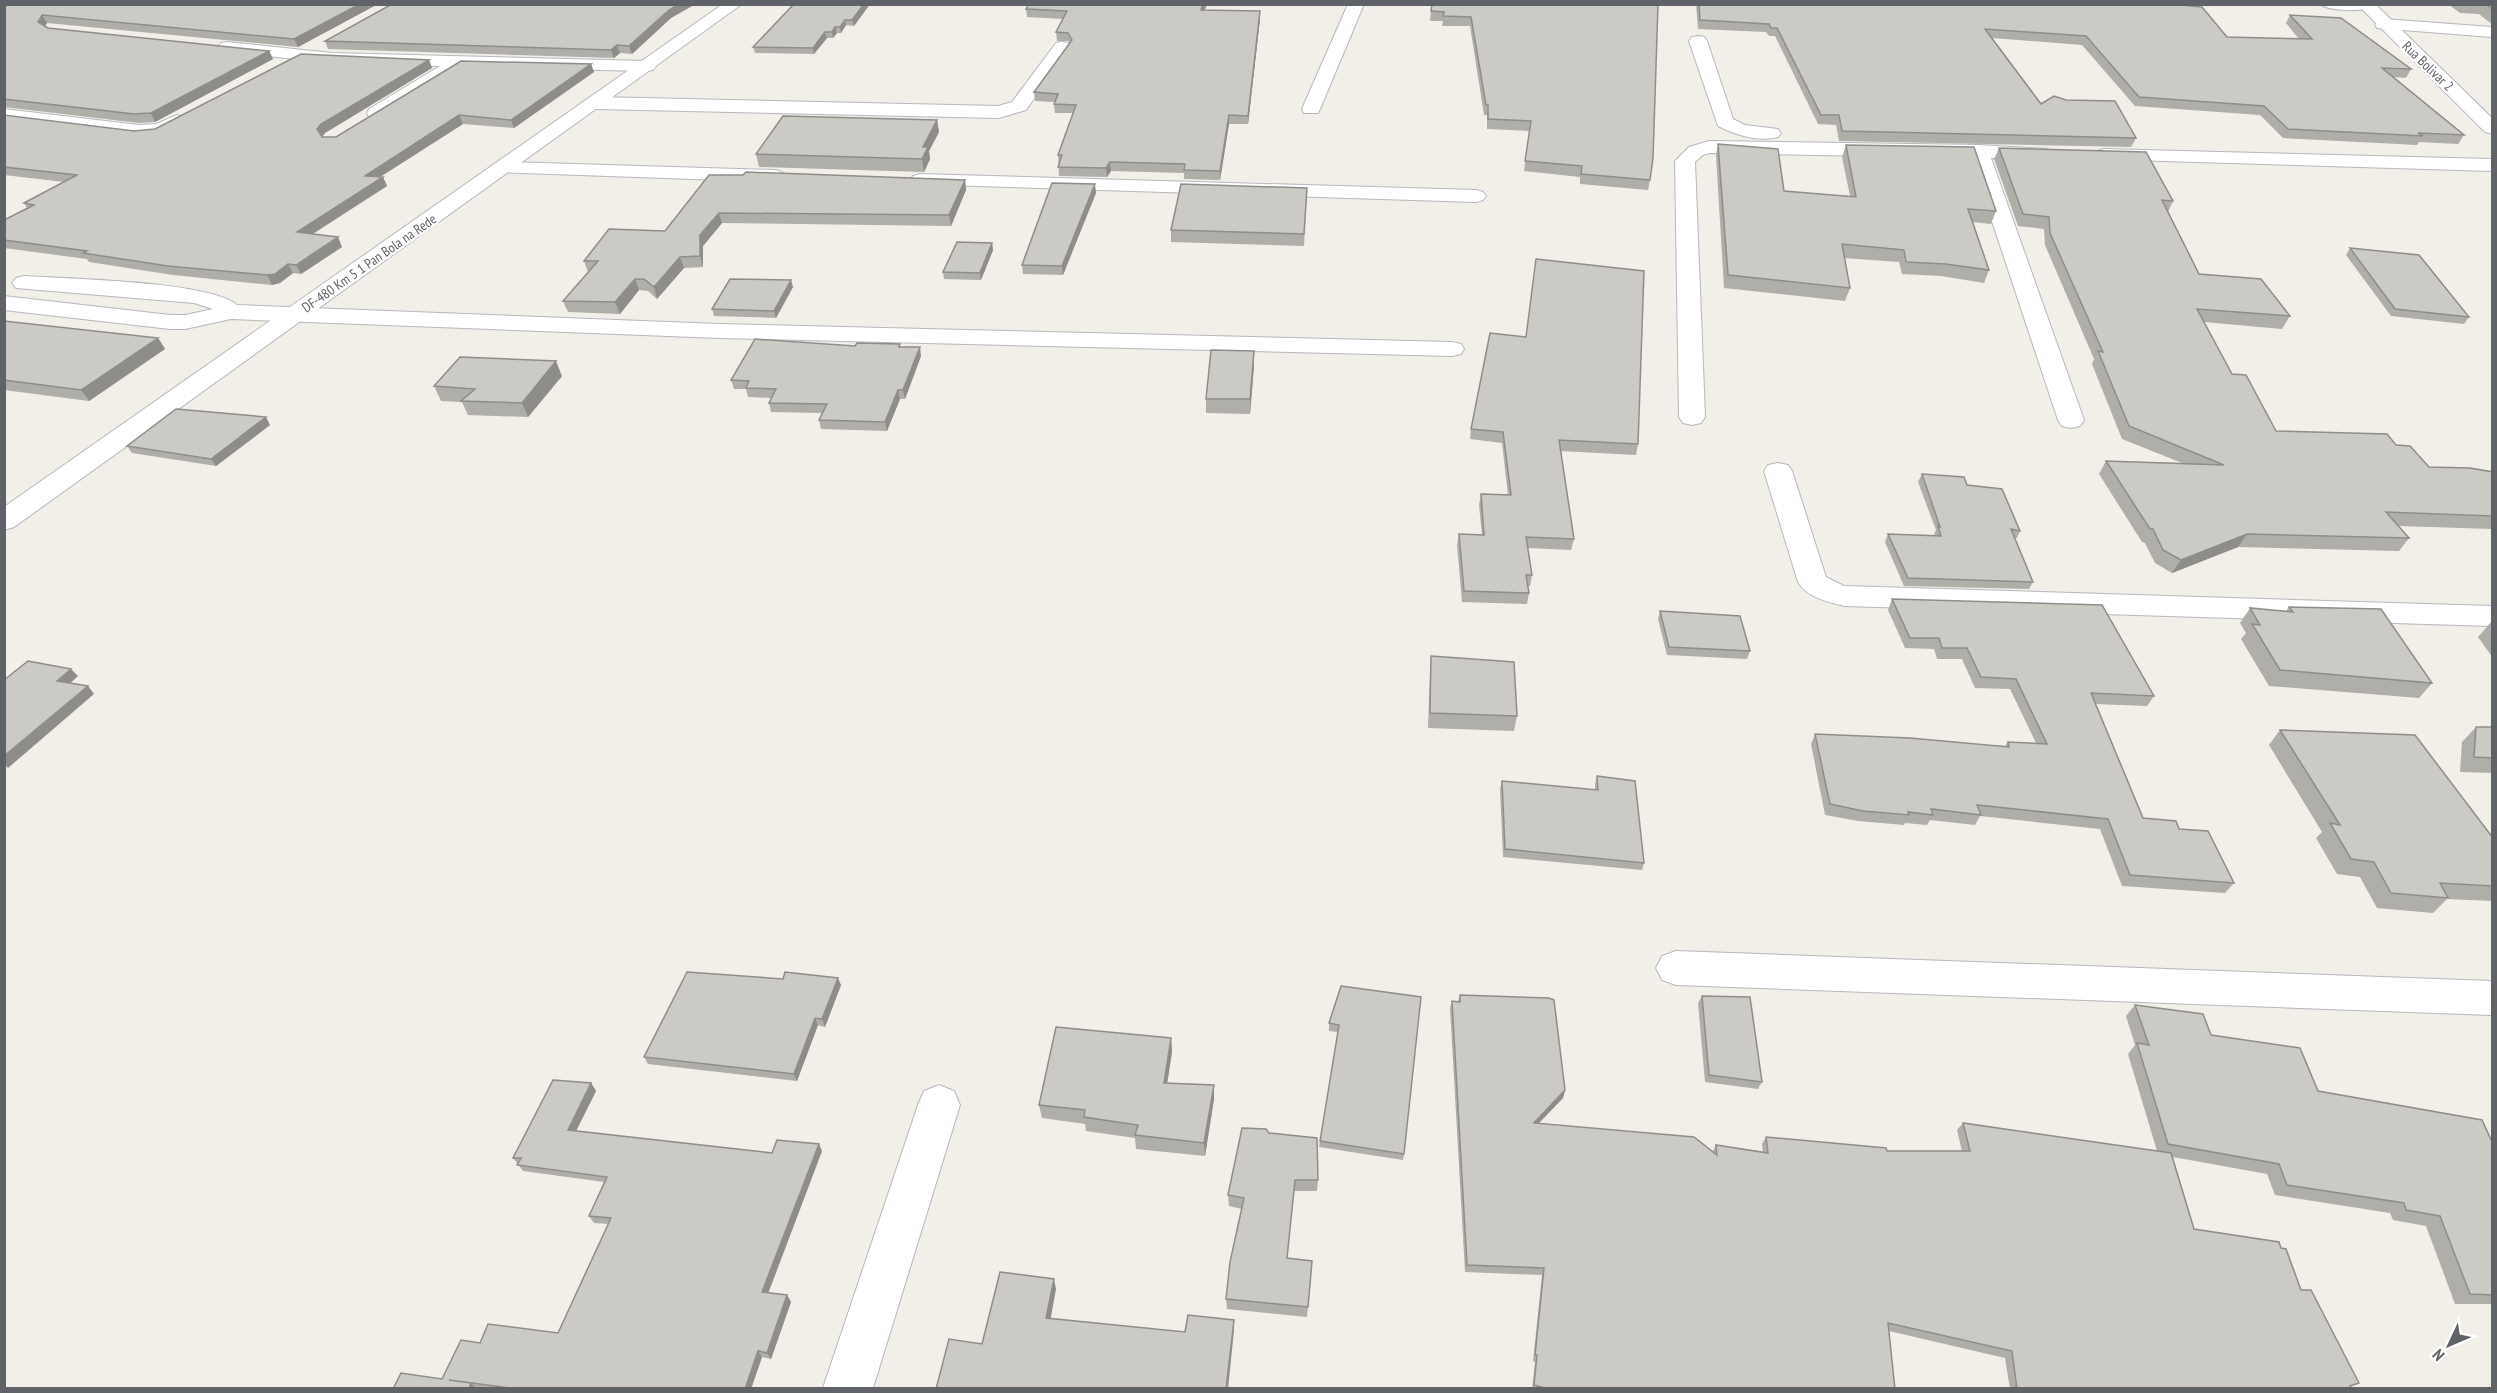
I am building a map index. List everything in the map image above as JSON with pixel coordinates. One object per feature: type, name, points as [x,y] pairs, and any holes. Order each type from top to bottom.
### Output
[{"type":"street","name":"DF-480 Km 5 1 Pan Bola na Rede","points":[[4,521],[734,4]]},
{"type":"street","points":[[1311,109],[1356,4]]},
{"type":"street","points":[[2328,4],[2365,5]]},
{"type":"street","name":"Rua Bolivar 2","points":[[2365,5],[2493,128]]},
{"type":"street","points":[[2383,24],[2493,32]]},
{"type":"street","points":[[331,49],[334,52],[354,41]]},
{"type":"street","points":[[1692,417],[1685,161],[1696,151],[1710,147],[1979,151],[2061,147],[1741,130],[1725,122],[1698,41]]},
{"type":"street","points":[[207,45],[301,55]]},
{"type":"street","points":[[596,103],[999,112],[1019,105],[1062,47]]},
{"type":"street","points":[[271,71],[301,55],[331,49],[459,62],[647,66]]},
{"type":"street","points":[[362,121],[459,62]]},
{"type":"street","points":[[4,115],[140,131],[160,129],[189,114]]},
{"type":"street","points":[[2493,152],[2090,148],[2493,165]]},
{"type":"street","points":[[1979,151],[2071,420]]},
{"type":"street","points":[[504,168],[800,177]]},
{"type":"street","points":[[895,180],[1476,196]]},
{"type":"street","points":[[4,281],[196,296],[222,304],[231,312]]},
{"type":"street","points":[[38,306],[67,287]]},
{"type":"street","points":[[4,303],[170,322],[185,322],[231,312],[743,331],[1452,349]]},
{"type":"street","points":[[1778,471],[1813,582],[1826,591],[1844,596],[2493,616]]},
{"type":"street","points":[[1676,968],[2493,998]]},
{"type":"street","points":[[848,1389],[939,1105]]},
{"type":"building","points":[[10,4],[360,4],[294,39],[42,15],[38,22],[48,28],[269,51],[151,113],[134,114],[4,99],[4,7]]},
{"type":"building","points":[[392,4],[679,4],[669,10],[629,46],[617,45],[611,50],[325,41]]},
{"type":"building","points":[[794,4],[864,4],[852,20],[845,20],[832,32],[825,32],[813,48],[753,47]]},
{"type":"building","points":[[1029,4],[1203,4],[1201,10],[1260,11],[1248,116],[1229,115],[1220,171],[1184,170],[1185,164],[1110,162],[1106,168],[1058,167],[1062,155],[1058,155],[1076,105],[1054,104],[1058,94],[1034,92],[1072,40],[1068,33],[1056,32],[1067,11],[1026,9]]},
{"type":"building","points":[[1432,4],[1658,4],[1653,158],[1650,180],[1581,174],[1582,166],[1525,161],[1531,121],[1488,119],[1488,105],[1486,105],[1471,17],[1443,16],[1444,12],[1431,11]]},
{"type":"building","points":[[1699,4],[2170,4],[2202,7],[2227,37],[2312,39],[2290,15],[2341,18],[2411,69],[2382,68],[2464,135],[2418,133],[2423,136],[2288,129],[2264,106],[2139,97],[2086,36],[1985,29],[2041,104],[2054,96],[2066,100],[2115,101],[2136,138],[1842,131],[1839,115],[1821,115],[1777,28],[1771,28],[1769,24],[1700,20]]},
{"type":"building","points":[[301,54],[429,60],[321,124],[317,129],[322,137],[336,137],[461,61],[591,64],[511,120],[459,115],[365,176],[383,177],[297,232],[338,237],[296,265],[288,264],[275,274],[168,266],[83,253],[87,251],[4,240],[4,220],[34,205],[24,203],[77,175],[4,167],[4,115],[134,131],[155,129]]},
{"type":"building","points":[[783,116],[937,120],[923,147],[928,147],[922,159],[756,154]]},
{"type":"building","points":[[1718,144],[1778,149],[1784,191],[1856,197],[1846,145],[1974,147],[1996,211],[1968,209],[1989,270],[1946,264],[1906,262],[1904,250],[1842,244],[1850,288],[1728,275]]},
{"type":"building","points":[[1999,148],[2146,152],[2173,201],[2162,200],[2199,274],[2261,279],[2290,316],[2197,309],[2232,374],[2246,375],[2276,431],[2387,434],[2396,445],[2410,446],[2429,467],[2470,468],[2493,472],[2493,516],[2386,512],[2409,538],[2247,534],[2181,560],[2163,550],[2153,529],[2150,529],[2106,461],[2224,465],[2129,426],[2098,351],[2103,352],[2050,233],[2049,217],[2023,214]]},
{"type":"building","points":[[746,172],[965,180],[949,215],[719,213],[700,235],[700,256],[680,257],[654,287],[644,279],[635,279],[615,302],[563,301],[598,261],[584,261],[609,229],[665,231],[709,175],[743,175]]},
{"type":"building","points":[[1052,183],[1095,184],[1062,266],[1022,265]]},
{"type":"building","points":[[1181,184],[1307,188],[1304,234],[1171,230]]},
{"type":"building","points":[[957,242],[992,243],[980,273],[943,272]]},
{"type":"building","points":[[2350,248],[2419,255],[2469,317],[2395,309]]},
{"type":"building","points":[[1536,259],[1644,271],[1638,444],[1559,440],[1574,539],[1526,537],[1532,575],[1526,575],[1529,593],[1464,591],[1459,534],[1484,535],[1481,494],[1511,495],[1503,432],[1471,429],[1490,333],[1526,337]]},
{"type":"building","points":[[730,279],[791,280],[774,311],[712,309]]},
{"type":"building","points":[[4,321],[158,338],[81,390],[4,380]]},
{"type":"building","points":[[755,339],[855,346],[857,343],[920,347],[903,390],[898,390],[885,422],[819,420],[827,404],[769,403],[776,389],[746,388],[749,381],[731,380]]},
{"type":"building","points":[[1211,350],[1254,351],[1250,399],[1206,399]]},
{"type":"building","points":[[460,357],[556,361],[522,403],[461,401],[475,389],[434,386]]},
{"type":"building","points":[[176,409],[266,417],[211,459],[127,446]]},
{"type":"building","points":[[1922,474],[1964,477],[1967,485],[2002,489],[2020,531],[2011,529],[2033,582],[1908,578],[1888,534],[1941,536]]},
{"type":"building","points":[[1892,599],[2102,605],[2154,696],[2091,693],[2143,818],[2176,821],[2179,829],[2208,831],[2234,883],[2130,875],[2108,819],[1977,805],[1981,815],[1931,809],[1933,815],[1908,812],[1909,815],[1863,811],[1830,804],[1815,734],[1910,738],[2009,747],[2008,742],[2047,744],[2016,679],[1981,677],[1967,648],[1942,648],[1939,638],[1910,638]]},
{"type":"building","points":[[2289,607],[2381,609],[2432,683],[2280,670],[2252,624],[2260,625],[2250,608],[2293,612]]},
{"type":"building","points":[[1660,611],[1740,616],[1750,651],[1669,647]]},
{"type":"building","points":[[1431,656],[1514,662],[1517,716],[1430,713]]},
{"type":"building","points":[[28,661],[71,669],[57,681],[88,686],[4,756],[4,680]]},
{"type":"building","points":[[2476,727],[2493,727],[2493,758],[2474,757]]},
{"type":"building","points":[[2280,730],[2415,735],[2493,838],[2493,886],[2440,883],[2448,898],[2391,893],[2374,862],[2351,859],[2330,823],[2340,825]]},
{"type":"building","points":[[1597,776],[1635,781],[1644,863],[1505,849],[1502,781],[1598,790]]},
{"type":"building","points":[[687,972],[783,979],[785,972],[838,978],[822,1019],[815,1018],[794,1074],[644,1057]]},
{"type":"building","points":[[1341,986],[1421,997],[1404,1154],[1320,1141],[1339,1025],[1329,1023]]},
{"type":"building","points":[[1460,995],[1554,1000],[1565,1090],[1534,1123],[1694,1137],[1717,1155],[1716,1145],[1768,1153],[1766,1137],[1886,1148],[1887,1151],[1970,1151],[1963,1123],[2171,1153],[2194,1229],[2279,1242],[2281,1248],[2286,1249],[2301,1290],[2311,1290],[2359,1383],[2350,1386],[2352,1389],[2017,1389],[2012,1351],[1888,1323],[1895,1389],[1548,1389],[1534,1385],[1544,1268],[1467,1265],[1452,1001],[1460,1002]]},
{"type":"building","points":[[1702,996],[1750,997],[1762,1082],[1709,1075]]},
{"type":"building","points":[[2135,1005],[2203,1014],[2211,1035],[2300,1048],[2318,1091],[2482,1120],[2493,1144],[2493,1295],[2470,1294],[2440,1216],[2406,1210],[2404,1203],[2287,1185],[2279,1164],[2168,1144],[2137,1043],[2149,1045]]},
{"type":"building","points":[[1056,1027],[1171,1038],[1164,1083],[1214,1085],[1204,1143],[1135,1135],[1138,1125],[1084,1117],[1085,1110],[1039,1105]]},
{"type":"building","points":[[553,1080],[591,1083],[568,1130],[772,1153],[777,1140],[819,1144],[762,1292],[787,1295],[767,1353],[758,1351],[745,1389],[518,1389],[449,1380],[471,1383],[469,1389],[393,1389],[401,1373],[442,1379],[461,1340],[480,1343],[488,1324],[558,1333],[611,1218],[589,1216],[607,1177],[517,1165],[521,1158],[513,1158]]},
{"type":"building","points":[[1242,1128],[1266,1129],[1269,1133],[1317,1138],[1318,1180],[1295,1180],[1287,1258],[1312,1261],[1308,1307],[1226,1299],[1230,1262],[1244,1198],[1228,1195]]},
{"type":"building","points":[[1000,1272],[1054,1279],[1046,1318],[1185,1332],[1188,1315],[1234,1320],[1226,1389],[936,1389],[949,1339],[982,1344]]}]
